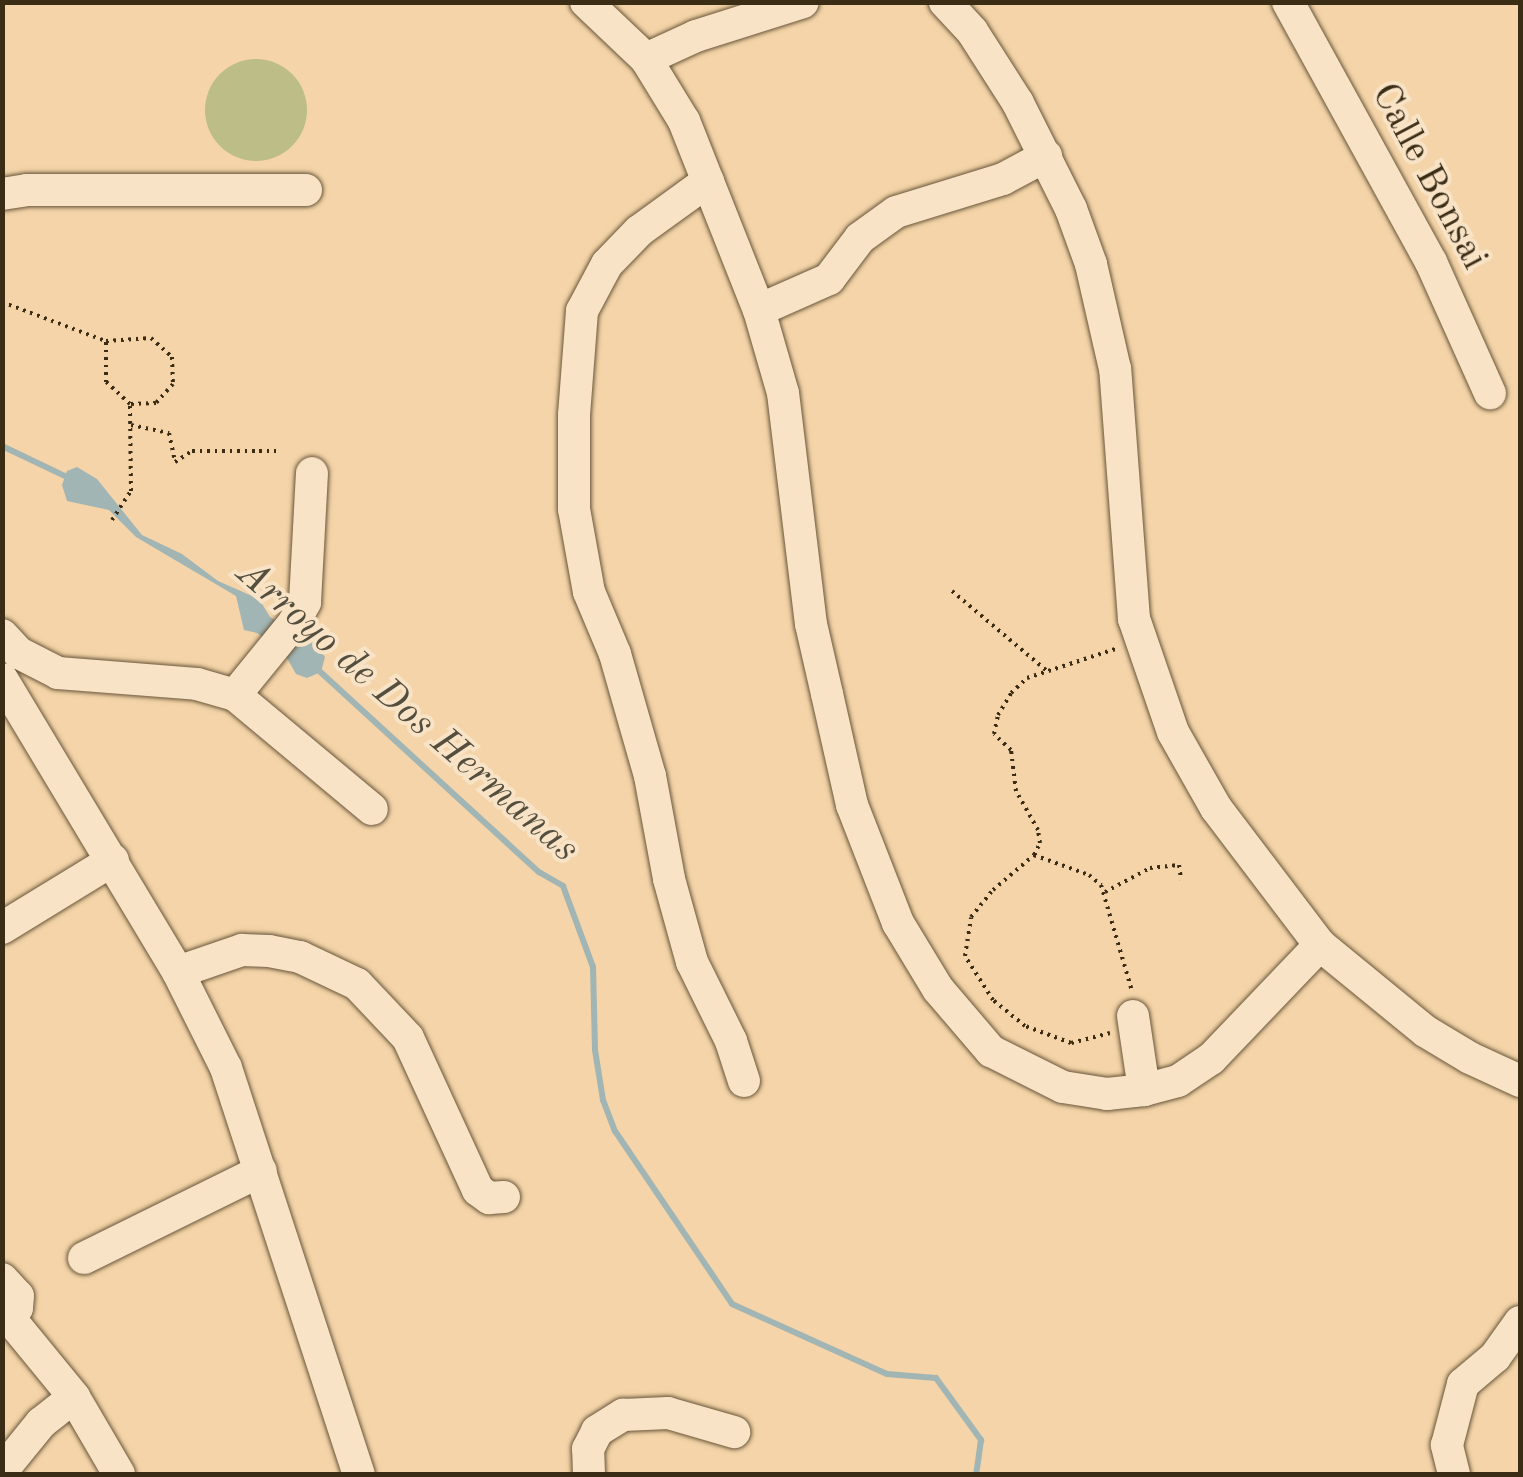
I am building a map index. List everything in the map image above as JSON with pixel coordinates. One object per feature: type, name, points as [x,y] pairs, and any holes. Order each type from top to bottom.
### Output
[{"type":"street","points":[[646,59],[696,36],[803,2]]},
{"type":"street","points":[[945,2],[972,31],[1046,156],[1071,209],[1106,320],[1114,369],[1126,557],[1141,641],[1173,732],[1194,773],[1320,945],[1426,1031],[1470,1058],[1520,1080]]},
{"type":"street","name":"Calle Bonsai","points":[[1288,2],[1430,262],[1490,393]]},
{"type":"street","points":[[605,8],[646,59],[684,121],[759,310],[778,370],[811,624],[839,750],[862,836],[898,923],[938,989],[992,1051],[1063,1087],[1107,1094],[1144,1090],[1178,1080],[1212,1059],[1320,945]]},
{"type":"street","points":[[759,310],[829,279],[860,238],[896,212],[1003,179],[1046,156]]},
{"type":"street","points":[[708,181],[671,204],[628,242],[607,264],[582,311],[574,415],[574,509],[589,592],[615,654],[650,776],[669,879],[692,962],[731,1041],[744,1081]]},
{"type":"street","points":[[2,194],[27,190],[306,190]]},
{"type":"street","points":[[235,695],[306,602],[312,473]]},
{"type":"street","points":[[2,636],[19,652],[58,672],[197,684],[235,695],[372,809]]},
{"type":"street","points":[[2,679],[114,860],[178,972],[226,1068],[262,1171],[354,1473]]},
{"type":"street","points":[[2,928],[114,860]]},
{"type":"street","points":[[178,972],[242,950],[268,951],[300,956],[357,984],[408,1038],[478,1190],[488,1198],[504,1197]]},
{"type":"street","points":[[1138,1009],[1144,1090]]},
{"type":"street","points":[[84,1258],[262,1171]]},
{"type":"street","points":[[2,1279],[18,1296],[16,1308],[6,1312],[74,1397],[119,1474]]},
{"type":"street","points":[[1454,1474],[1446,1457],[1447,1445],[1463,1384],[1495,1358],[1520,1322]]},
{"type":"street","points":[[2,1471],[41,1422],[74,1397]]},
{"type":"street","points":[[589,1474],[588,1449],[598,1431],[623,1415],[668,1413],[734,1432]]},
{"type":"path","points":[[2,302],[106,341],[152,338],[172,356],[174,384],[156,403],[130,404],[106,382],[106,341]]},
{"type":"path","points":[[112,520],[131,490],[130,404]]},
{"type":"path","points":[[131,425],[169,433],[175,462],[192,451],[276,450]]},
{"type":"path","points":[[952,591],[1047,670]]},
{"type":"path","points":[[1034,855],[1088,875],[1105,892],[1126,978],[1138,1009],[1102,1037],[1072,1043],[1025,1026],[992,1000],[965,956],[971,917],[993,890],[1034,855],[1040,844],[1038,830],[1016,792],[1011,750],[994,734],[1010,693],[1026,678],[1141,641]]},
{"type":"path","points":[[1105,892],[1150,868],[1179,865],[1180,880]]},
{"type":"green space","points":[[256,59],[276,63],[292,74],[303,90],[307,110],[303,130],[292,146],[276,157],[256,161],[236,157],[220,146],[209,130],[205,110],[209,90],[220,74],[236,63]]},
{"type":"shaded area","points":[[77,467],[97,479],[142,535],[182,554],[218,581],[259,599],[270,617],[313,641],[325,657],[321,672],[307,678],[296,674],[284,653],[257,633],[244,630],[236,596],[136,537],[109,510],[67,501],[62,485],[67,471]]},
{"type":"waterway","name":"Arroyo de Dos Hermanas","points":[[2,446],[69,478]]},
{"type":"waterway","name":"Arroyo de Dos Hermanas","points":[[315,667],[539,872],[563,886],[593,967],[595,1050],[603,1100],[615,1131],[732,1304],[887,1374],[936,1378],[981,1440],[976,1474]]}]
